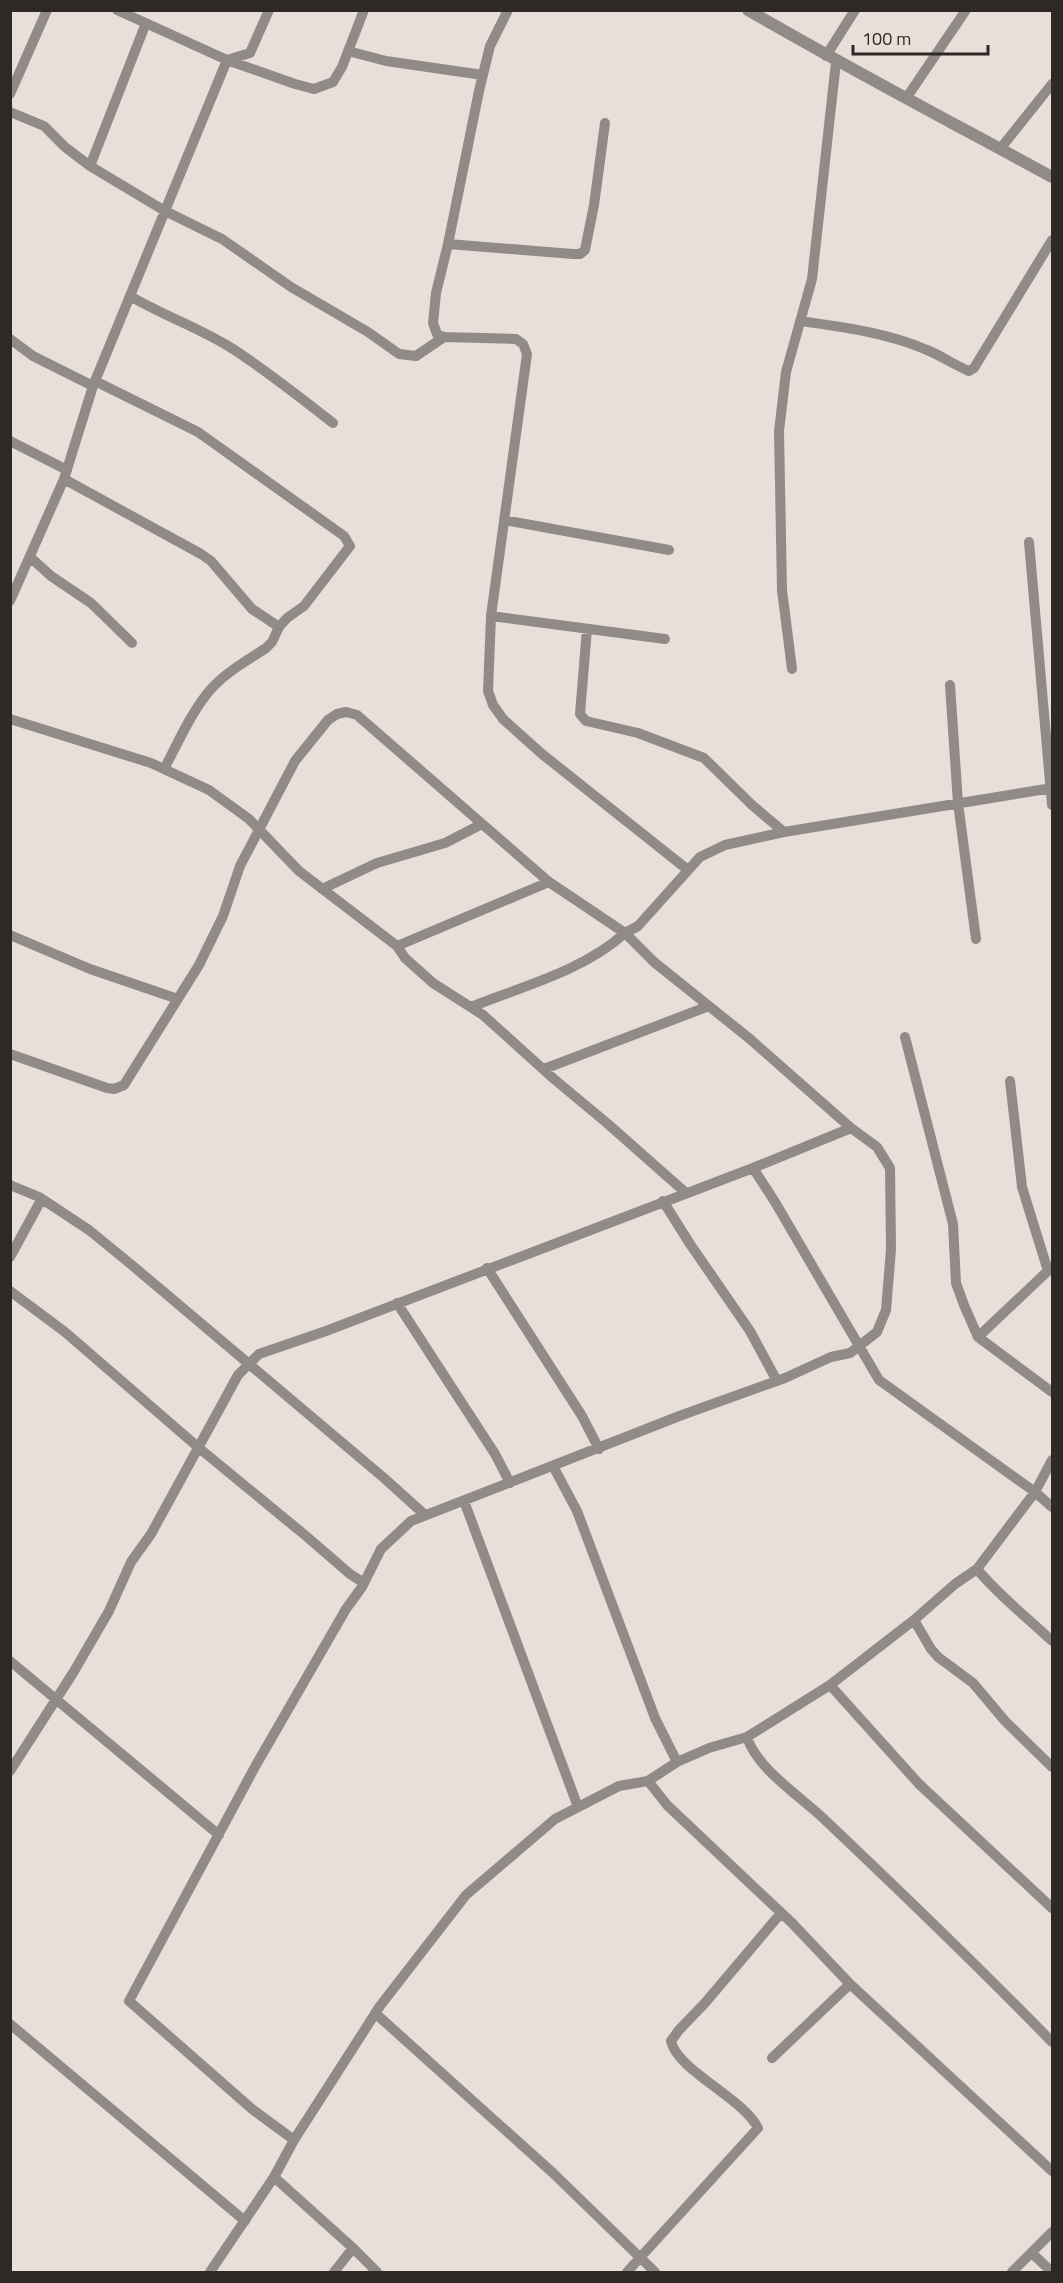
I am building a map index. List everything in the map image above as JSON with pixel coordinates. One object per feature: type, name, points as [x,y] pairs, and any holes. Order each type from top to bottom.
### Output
[{"type":"street","points":[[10,93],[47,10]]},
{"type":"street","points":[[117,10],[227,60],[314,89],[333,82],[364,10]]},
{"type":"street","points":[[227,60],[250,53],[269,10]]},
{"type":"street","points":[[508,10],[490,46],[483,75],[448,244],[435,293],[433,323],[437,334],[444,337],[516,339],[524,344],[527,354],[491,616],[488,691],[493,705],[503,719],[542,754],[688,870]]},
{"type":"street","points":[[748,10],[831,59],[1053,177]]},
{"type":"street","points":[[792,669],[782,590],[779,431],[786,372],[812,279],[831,59],[855,10]]},
{"type":"street","points":[[907,98],[966,10]]},
{"type":"street","points":[[90,166],[146,23]]},
{"type":"street","points":[[348,51],[386,62],[483,75]]},
{"type":"street","points":[[10,602],[66,474],[95,384],[227,60]]},
{"type":"street","points":[[1000,148],[1053,84]]},
{"type":"street","points":[[10,112],[44,126],[65,147],[90,166],[165,210],[222,239],[291,287],[368,332],[399,354],[409,357],[416,356],[444,337]]},
{"type":"street","points":[[448,244],[580,254],[585,250],[594,205],[605,123]]},
{"type":"street","points":[[800,321],[838,326],[904,341],[928,350],[969,371],[974,368],[1053,240]]},
{"type":"street","points":[[130,296],[159,313],[188,324],[232,348],[333,423]]},
{"type":"street","points":[[10,339],[33,356],[198,432],[349,541],[350,546],[304,606],[279,627],[272,642],[225,676],[202,700],[164,769]]},
{"type":"street","points":[[10,441],[211,561],[252,609],[279,627]]},
{"type":"street","points":[[504,520],[669,550]]},
{"type":"street","points":[[1029,542],[1053,805]]},
{"type":"street","points":[[30,557],[51,576],[91,603],[132,643]]},
{"type":"street","points":[[491,616],[665,639]]},
{"type":"street","points":[[588,629],[580,714],[582,718],[586,721],[638,733],[704,758],[752,805],[784,832]]},
{"type":"street","points":[[950,685],[958,803],[976,939]]},
{"type":"street","points":[[10,1054],[107,1088],[119,1087],[127,1080],[199,965],[223,916],[240,866],[296,761],[328,720],[337,714],[346,712],[357,715],[549,882],[625,933],[654,962],[750,1039],[851,1128],[876,1147],[890,1168],[891,1249],[886,1310],[877,1332],[850,1353],[831,1357],[777,1381],[692,1411],[425,1515],[411,1521],[381,1549],[364,1583],[346,1609],[256,1765],[129,2001],[252,2109],[294,2140]]},
{"type":"street","points":[[10,719],[151,763],[209,790],[249,819],[299,872],[397,946],[405,958],[433,982],[483,1015],[686,1193]]},
{"type":"street","points":[[471,1007],[608,949],[625,933],[638,926],[688,870],[710,851],[725,845],[784,832],[1052,788]]},
{"type":"street","points":[[321,889],[377,863],[445,843],[482,824]]},
{"type":"street","points":[[397,946],[549,882]]},
{"type":"street","points":[[10,935],[90,969],[178,999]]},
{"type":"street","points":[[544,1069],[709,1006]]},
{"type":"street","points":[[905,1037],[952,1224],[956,1282],[978,1337],[1053,1392]]},
{"type":"street","points":[[978,1337],[1050,1269],[1022,1187],[1010,1081]]},
{"type":"street","points":[[10,1772],[73,1673],[109,1611],[131,1562],[151,1534],[238,1375],[259,1354],[326,1331],[753,1168],[851,1128]]},
{"type":"street","points":[[753,1168],[879,1380],[1053,1506]]},
{"type":"street","points":[[10,1185],[39,1197],[89,1230],[425,1515]]},
{"type":"street","points":[[10,1257],[40,1202],[39,1197]]},
{"type":"street","points":[[663,1201],[750,1331],[777,1381]]},
{"type":"street","points":[[487,1268],[582,1416],[599,1449]]},
{"type":"street","points":[[10,1291],[87,1350],[102,1366],[199,1448],[350,1574],[364,1583]]},
{"type":"street","points":[[397,1303],[495,1454],[510,1483]]},
{"type":"street","points":[[210,2272],[274,2177],[294,2140],[375,2013],[466,1894],[555,1819],[620,1786],[648,1781],[677,1762],[709,1748],[747,1737],[830,1685],[914,1620],[955,1584],[977,1569],[1035,1492],[1053,1460]]},
{"type":"street","points":[[554,1466],[576,1511],[656,1718],[677,1762]]},
{"type":"street","points":[[464,1501],[578,1807]]},
{"type":"street","points":[[977,1569],[999,1595],[1019,1609],[1053,1641]]},
{"type":"street","points":[[914,1620],[938,1657],[972,1683],[1005,1721],[1053,1767]]},
{"type":"street","points":[[10,1661],[219,1835]]},
{"type":"street","points":[[830,1685],[920,1784],[1053,1908]]},
{"type":"street","points":[[747,1737],[751,1748],[771,1771],[973,1961],[1053,2042]]},
{"type":"street","points":[[648,1781],[666,1805],[781,1913],[850,1984],[1053,2171]]},
{"type":"street","points":[[627,2272],[639,2256],[758,2128],[741,2108],[687,2063],[673,2047],[671,2041],[781,1913]]},
{"type":"street","points":[[772,2058],[850,1984]]},
{"type":"street","points":[[375,2013],[553,2173],[655,2272]]},
{"type":"street","points":[[10,2024],[245,2221]]},
{"type":"street","points":[[274,2177],[377,2272]]},
{"type":"street","points":[[1012,2272],[1053,2232]]},
{"type":"street","points":[[334,2272],[353,2248]]},
{"type":"street","points":[[1032,2253],[1052,2272]]}]
